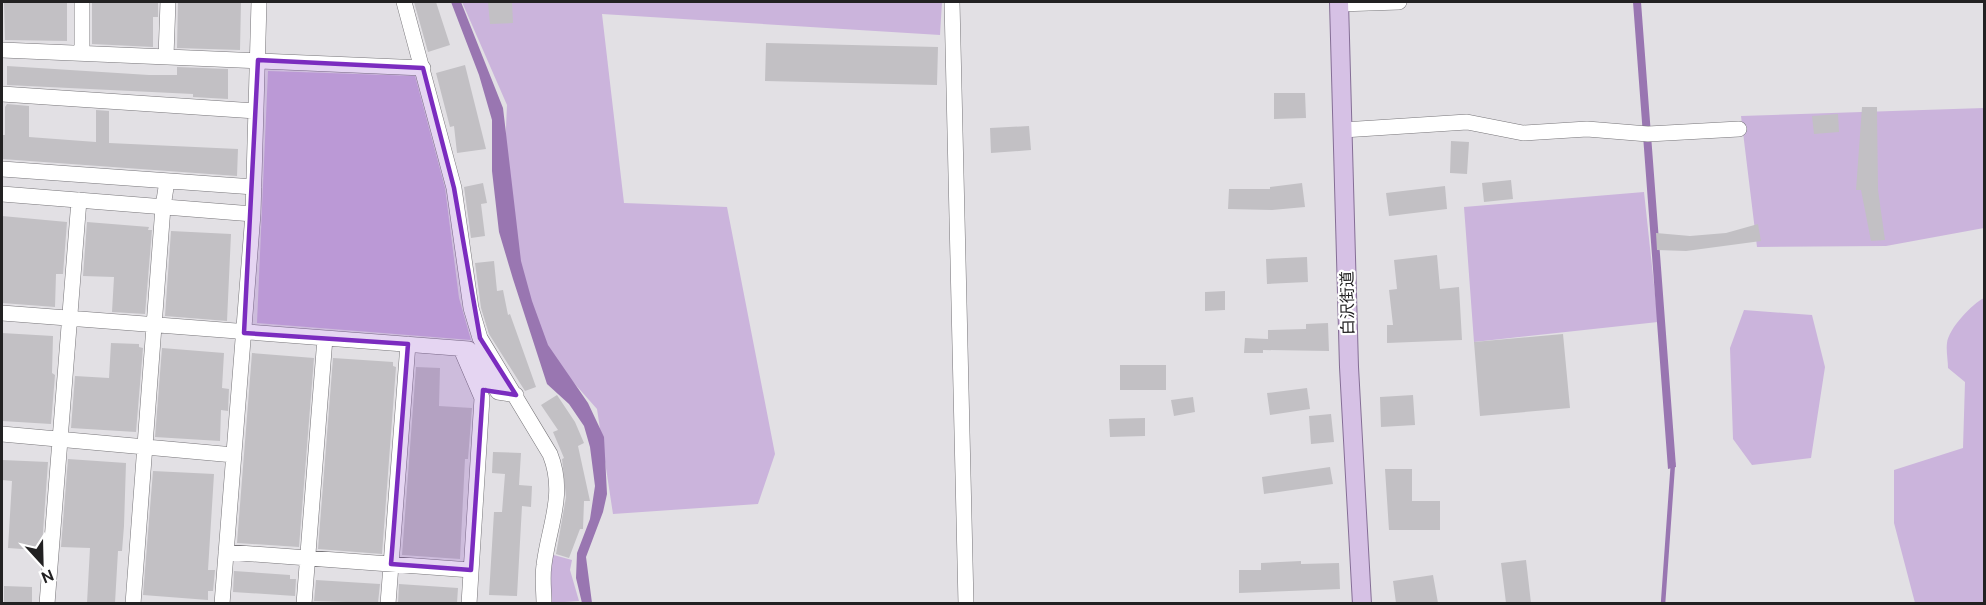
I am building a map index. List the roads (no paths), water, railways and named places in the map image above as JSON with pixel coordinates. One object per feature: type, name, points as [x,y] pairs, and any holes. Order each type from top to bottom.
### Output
[{"type":"main road","name":"白沢街道","points":[[1339,3],[1348,367],[1362,603]]},
{"type":"street","points":[[82,2],[82,53]]},
{"type":"street","points":[[166,56],[168,2]]},
{"type":"street","points":[[222,603],[253,214],[259,2]]},
{"type":"street","points":[[404,2],[454,189],[471,308],[480,338],[516,395],[550,454],[558,473],[558,495],[543,567],[544,603]]},
{"type":"street","points":[[952,2],[966,603]]},
{"type":"street","points":[[1339,3],[1399,2]]},
{"type":"street","points":[[2,50],[423,68]]},
{"type":"street","points":[[2,94],[256,111]]},
{"type":"street","points":[[1342,130],[1467,122],[1523,133],[1587,129],[1648,134],[1739,129]]},
{"type":"street","points":[[2,169],[254,187]]},
{"type":"street","points":[[133,603],[163,207],[167,181]]},
{"type":"street","points":[[2,194],[253,214]]},
{"type":"street","points":[[47,603],[79,200]]},
{"type":"street","points":[[2,313],[469,350],[498,392],[516,395]]},
{"type":"street","points":[[304,603],[325,338]]},
{"type":"street","points":[[388,603],[408,344]]},
{"type":"street","points":[[460,349],[482,398],[469,603]]},
{"type":"street","points":[[2,434],[234,455]]},
{"type":"street","points":[[226,552],[471,570]]},
{"type":"waterway","points":[[1663,604],[1673,463]]}]
